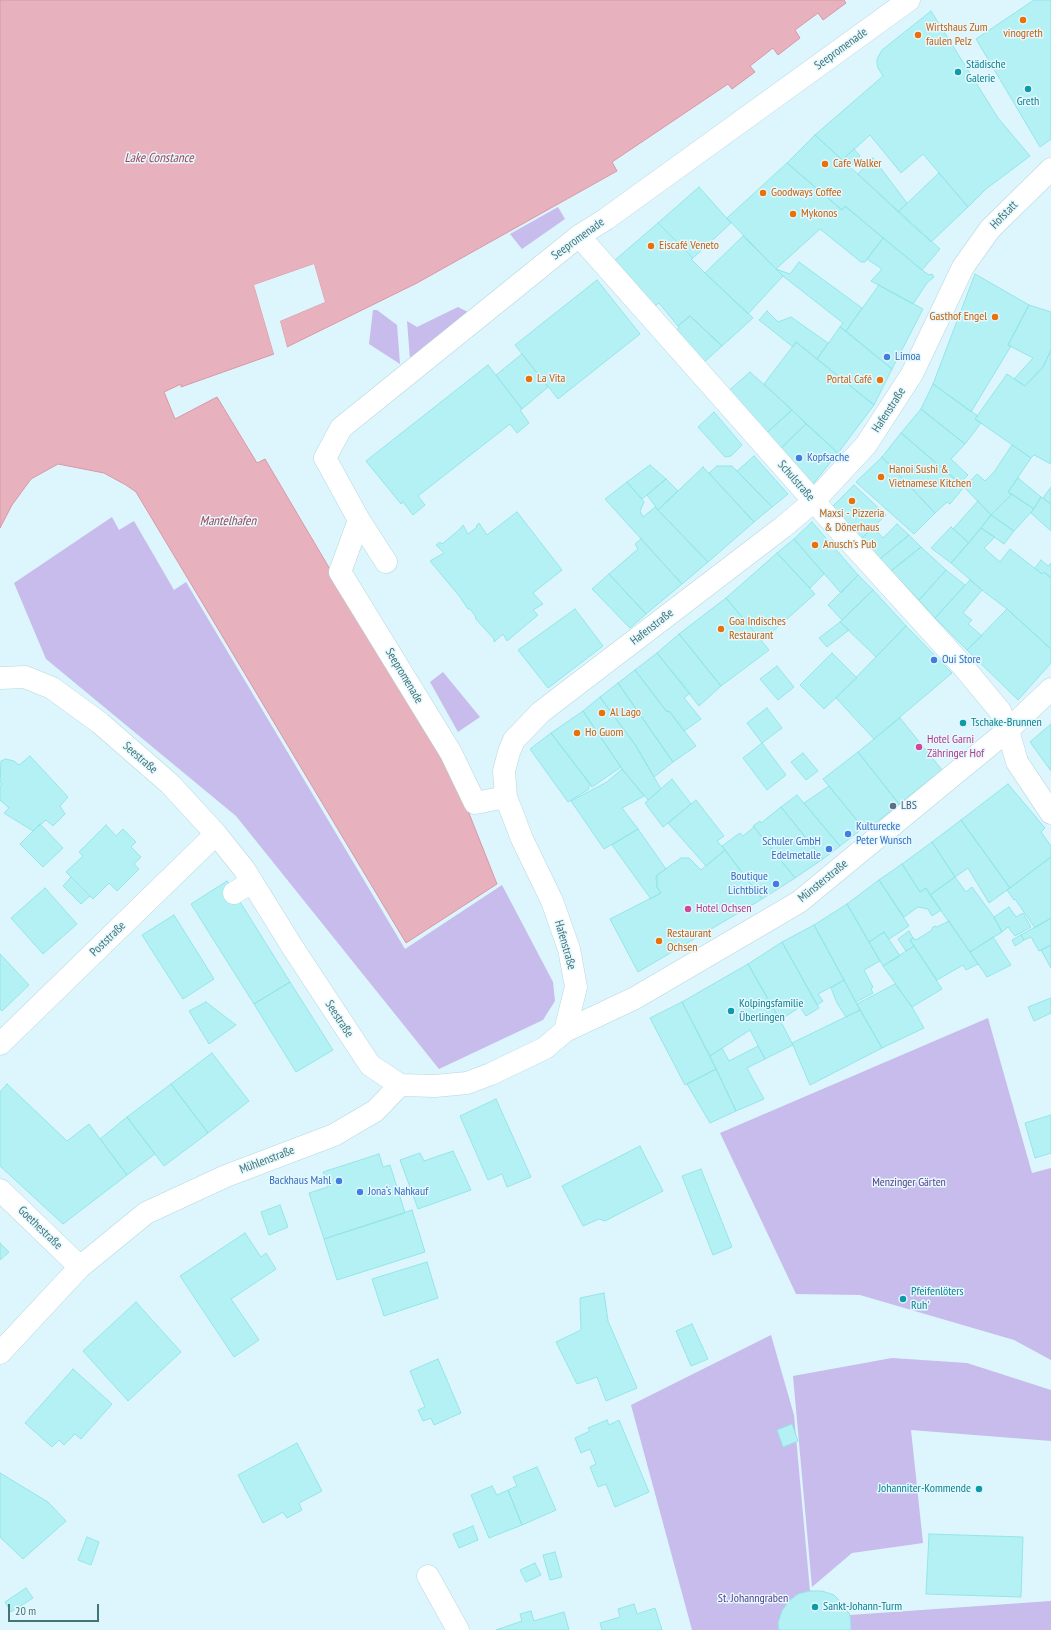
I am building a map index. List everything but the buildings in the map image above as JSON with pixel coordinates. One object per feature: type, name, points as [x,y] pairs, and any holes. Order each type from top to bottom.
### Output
[{"type":"street","name":"Seepromenade","points":[[386,562],[359,520],[325,458],[341,428],[580,236],[606,219],[909,0]]},
{"type":"street","name":"Hofstatt","points":[[963,267],[990,229],[1049,173]]},
{"type":"street","name":"Schulstraße","points":[[580,236],[814,501],[961,664],[1000,711],[1008,730],[1017,762],[1051,813]]},
{"type":"street","name":"Hafenstraße","points":[[565,1031],[576,987],[569,949],[552,901],[522,839],[506,797],[504,771],[514,740],[541,712],[783,527],[814,501],[866,445],[912,374],[963,267]]},
{"type":"street","name":"Seepromenade","points":[[359,520],[340,572],[451,753],[475,803],[506,797]]},
{"type":"street","name":"Seestraße","points":[[0,678],[25,676],[52,688],[88,715],[170,784],[216,834],[240,864],[243,887],[293,948],[370,1065],[400,1085]]},
{"type":"street","name":"Münsterstraße","points":[[565,1031],[635,998],[799,902],[1008,730],[1051,689]]},
{"type":"street","name":"Poststraße","points":[[0,1044],[108,944],[216,834]]},
{"type":"street","points":[[400,1085],[435,1086],[467,1083],[491,1074],[545,1048],[565,1031]]},
{"type":"street","name":"Mühlenstraße","points":[[0,1353],[80,1267],[146,1213],[226,1176],[334,1135],[374,1111],[400,1085]]},
{"type":"street","name":"Goethestraße","points":[[0,1190],[80,1267]]},
{"type":"street","points":[[428,1576],[458,1630]]},
{"type":"green space","points":[[558,207],[565,219],[522,249],[510,234]]},
{"type":"green space","points":[[458,307],[474,315],[410,359],[407,321],[417,327]]},
{"type":"green space","points":[[373,310],[377,310],[397,325],[400,364],[369,344]]},
{"type":"green space","points":[[112,517],[119,530],[134,521],[174,590],[186,582],[405,949],[502,885],[553,982],[555,1001],[543,1020],[439,1069],[236,816],[46,659],[14,583]]},
{"type":"green space","points":[[443,672],[480,717],[458,732],[430,682]]},
{"type":"green space","name":"Menzinger Gärten","points":[[988,1018],[1032,1173],[1051,1168],[1051,1360],[1014,1340],[860,1295],[796,1294],[720,1133]]},
{"type":"green space","name":"St. Johanngraben","points":[[771,1335],[794,1415],[810,1591],[798,1594],[789,1601],[782,1611],[778,1623],[779,1630],[692,1630],[631,1405]]},
{"type":"green space","points":[[892,1358],[967,1363],[1051,1390],[1051,1441],[911,1430],[923,1543],[852,1553],[812,1587],[793,1376]]},
{"type":"green space","points":[[1051,1601],[1051,1630],[851,1630],[850,1615]]},
{"type":"water","name":"Lake Constance","points":[[0,0],[844,0],[846,3],[823,20],[818,13],[795,30],[800,38],[778,55],[773,48],[750,66],[755,72],[732,89],[728,84],[612,162],[617,171],[417,283],[287,347],[280,321],[325,302],[314,264],[254,285],[274,354],[181,387],[181,384],[164,392],[175,419],[217,397],[257,463],[265,459],[459,788],[497,884],[406,943],[136,492],[104,473],[58,464],[31,479],[12,505],[0,528]]},
{"type":"pier","points":[[314,264],[325,302],[280,321],[287,347],[285,348],[278,320],[323,301],[313,267],[256,286],[276,353],[274,354],[254,285]]},
{"type":"place","name":"vinogreth","points":[[1023,20]]},
{"type":"place","name":"Wirtshaus Zum faulen Pelz","points":[[918,35]]},
{"type":"place","name":"Städische Galerie","points":[[958,72]]},
{"type":"place","name":"Greth","points":[[1028,89]]},
{"type":"place","name":"Cafe Walker","points":[[825,164]]},
{"type":"place","name":"Goodways Coffee","points":[[763,193]]},
{"type":"place","name":"Mykonos","points":[[793,214]]},
{"type":"place","name":"Eiscafé Veneto","points":[[651,246]]},
{"type":"place","name":"Gasthof Engel","points":[[995,317]]},
{"type":"place","name":"Limoa","points":[[887,357]]},
{"type":"place","name":"La Vita","points":[[529,379]]},
{"type":"place","name":"Portal Café","points":[[880,380]]},
{"type":"place","name":"Kopfsache","points":[[799,458]]},
{"type":"place","name":"Hanoi Sushi & Vietnamese Kitchen","points":[[881,477]]},
{"type":"place","name":"Maxsi - Pizzeria & Dönerhaus","points":[[852,501]]},
{"type":"place","name":"Anusch's Pub","points":[[815,545]]},
{"type":"place","name":"Goa Indisches Restaurant","points":[[721,629]]},
{"type":"place","name":"Oui Store","points":[[934,660]]},
{"type":"place","name":"Al Lago","points":[[602,713]]},
{"type":"place","name":"Tschake-Brunnen","points":[[963,723]]},
{"type":"place","name":"Ho Guom","points":[[577,733]]},
{"type":"place","name":"Hotel Garni Zähringer Hof","points":[[919,747]]},
{"type":"place","name":"LBS","points":[[893,806]]},
{"type":"place","name":"Kulturecke Peter Wunsch","points":[[848,834]]},
{"type":"place","name":"Schuler GmbH Edelmetalle","points":[[829,849]]},
{"type":"place","name":"Boutique Lichtblick","points":[[776,884]]},
{"type":"place","name":"Hotel Ochsen","points":[[688,909]]},
{"type":"place","name":"Restaurant Ochsen","points":[[659,941]]},
{"type":"place","name":"Kolpingsfamilie Überlingen","points":[[731,1011]]},
{"type":"place","name":"Backhaus Mahl","points":[[339,1181]]},
{"type":"place","name":"Jona‘s Nahkauf","points":[[360,1192]]},
{"type":"place","name":"Pfeifenlöters Ruh'","points":[[903,1299]]},
{"type":"place","name":"Johanniter-Kommende","points":[[979,1489]]},
{"type":"place","name":"Sankt-Johann-Turm","points":[[815,1607]]},
{"type":"water label","name":"Mantelhafen","points":[[228,521]]}]
